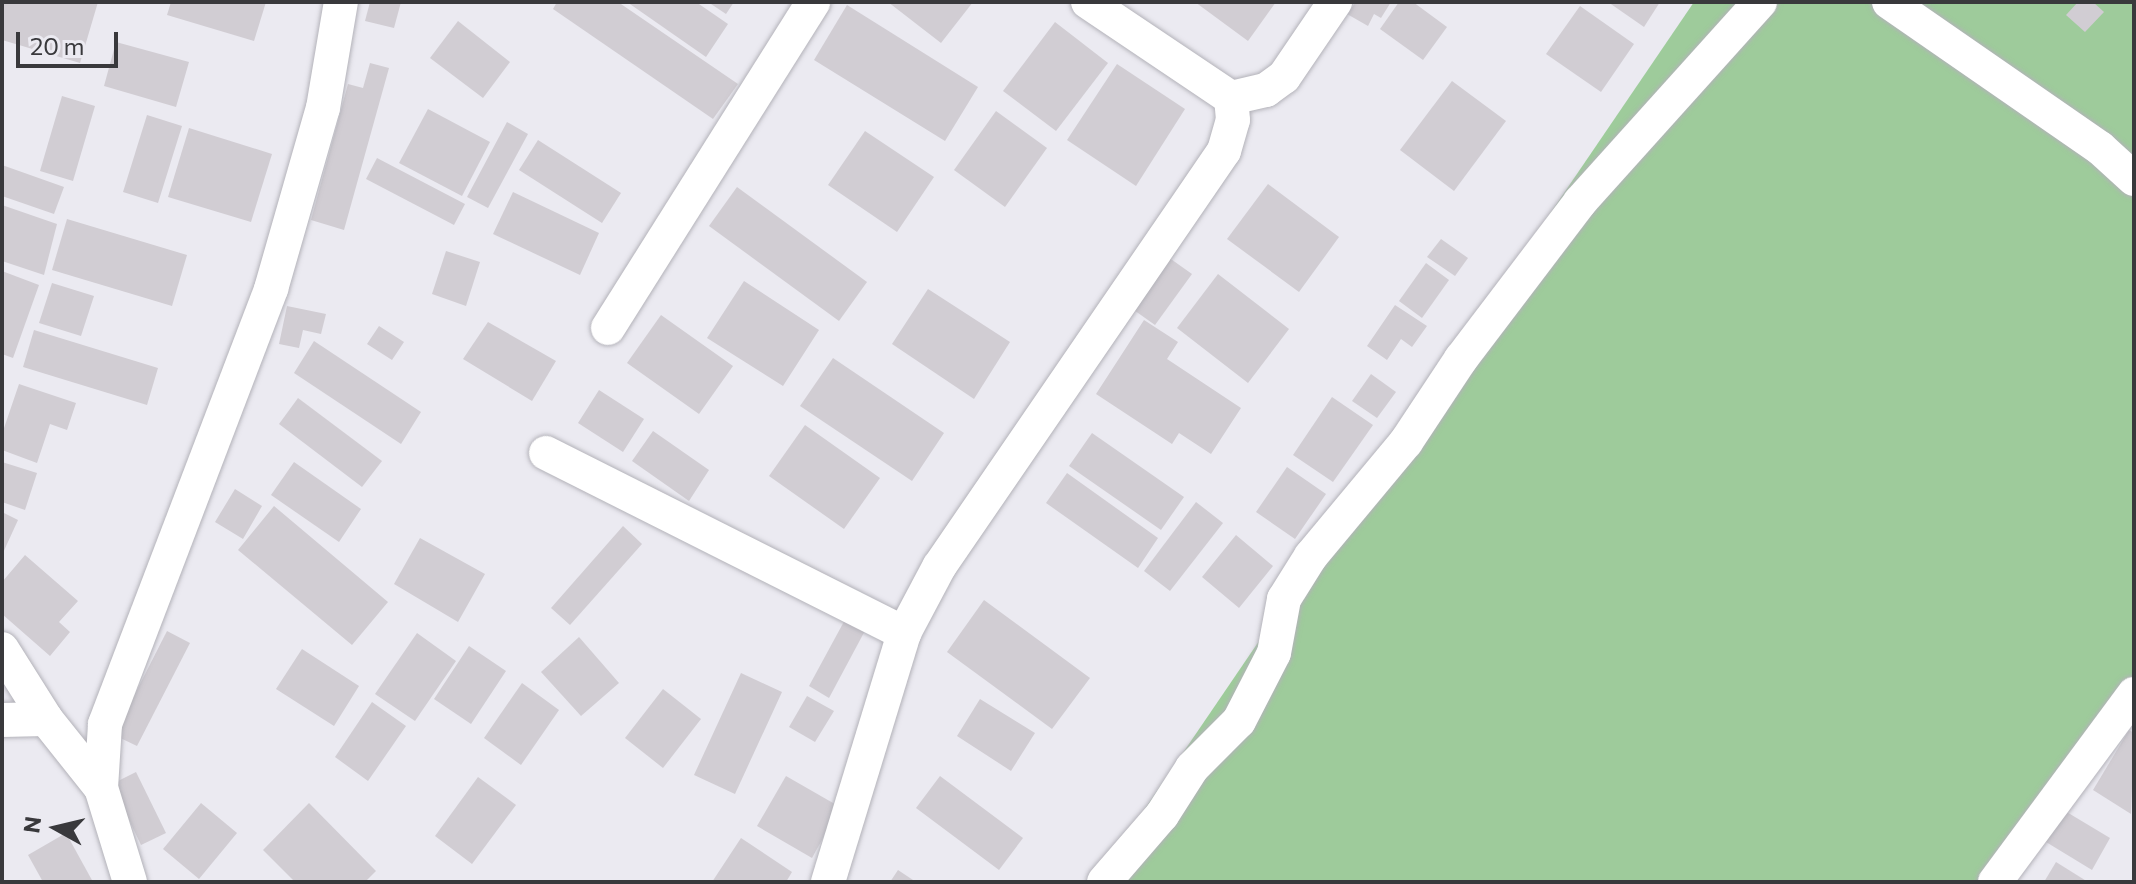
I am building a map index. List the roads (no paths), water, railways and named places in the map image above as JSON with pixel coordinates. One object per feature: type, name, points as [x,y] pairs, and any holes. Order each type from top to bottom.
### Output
[{"type":"street","points":[[130,882],[101,788],[105,724],[271,289],[323,108],[341,2]]},
{"type":"street","points":[[608,328],[813,2]]},
{"type":"street","points":[[1088,2],[1231,98],[1266,90],[1284,77],[1335,2]]},
{"type":"street","points":[[1104,882],[1162,815],[1192,768],[1239,721],[1274,653],[1284,599],[1311,556],[1406,442],[1461,359],[1580,202],[1760,2]]},
{"type":"street","points":[[1889,2],[2100,148],[2134,179]]},
{"type":"street","points":[[828,882],[904,633],[939,567],[1224,151],[1233,120],[1231,98]]},
{"type":"street","points":[[546,453],[904,633]]},
{"type":"street","points":[[2,649],[46,719],[101,788]]},
{"type":"street","points":[[1995,882],[2134,694]]},
{"type":"street","points":[[2,720],[46,719]]}]
